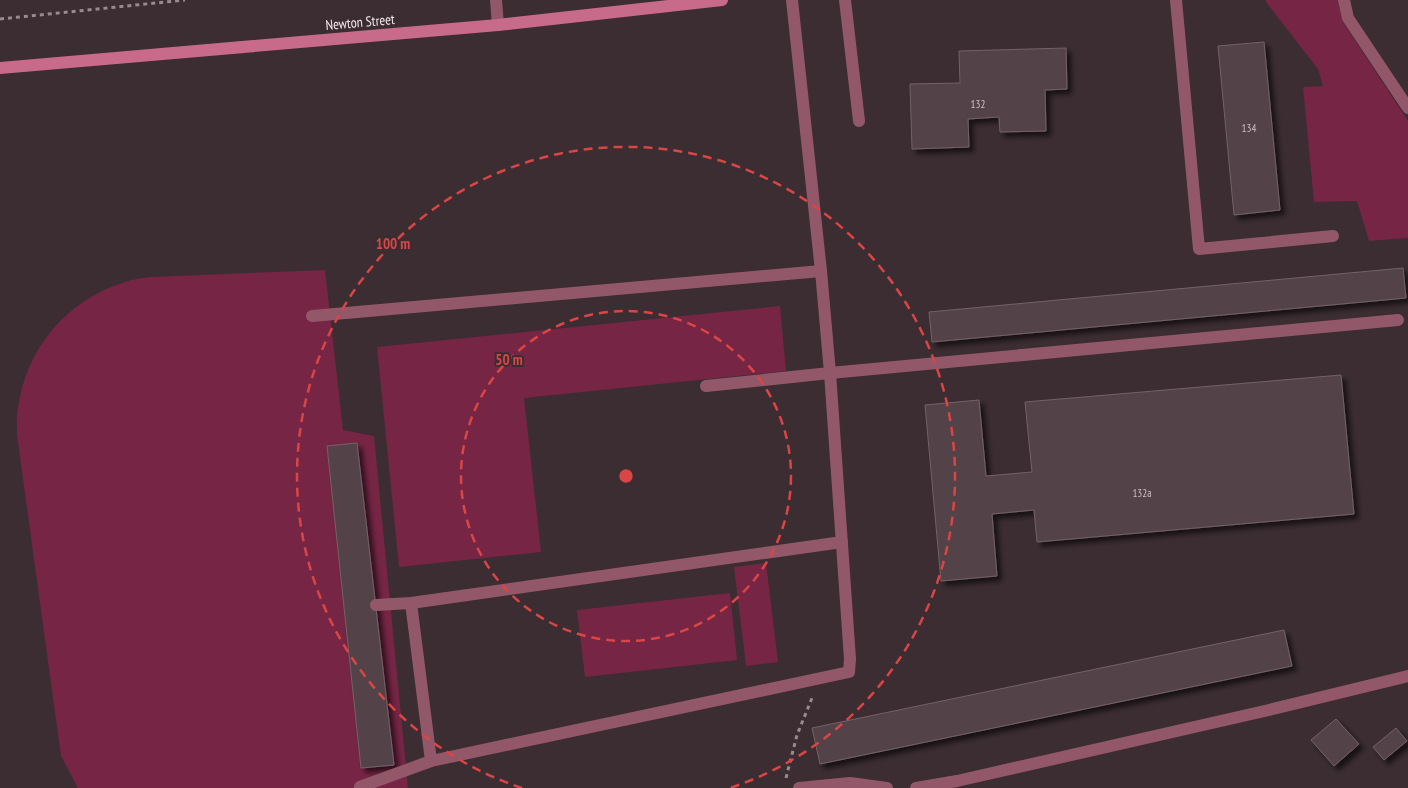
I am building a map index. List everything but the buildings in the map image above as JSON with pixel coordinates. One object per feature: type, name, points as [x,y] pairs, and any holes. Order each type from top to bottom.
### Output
[{"type":"street","points":[[496,0],[498,25]]},
{"type":"street","name":"Newton Street","points":[[0,68],[498,25],[722,0]]},
{"type":"street","points":[[360,787],[431,761],[849,672],[850,659],[830,373],[792,0]]},
{"type":"street","points":[[845,0],[859,121]]},
{"type":"street","points":[[1176,0],[1199,249],[1333,236]]},
{"type":"street","points":[[1344,0],[1348,18],[1408,108]]},
{"type":"street","points":[[312,316],[821,271]]},
{"type":"street","points":[[706,386],[1398,320]]},
{"type":"street","points":[[376,605],[410,603],[842,542]]},
{"type":"street","points":[[410,603],[431,761]]},
{"type":"street","points":[[916,788],[957,781],[1269,710],[1408,676]]},
{"type":"street","points":[[799,788],[850,783],[887,788]]},
{"type":"path","points":[[0,20],[185,0]]},
{"type":"path","points":[[787,782],[786,776],[797,735],[820,678]]},
{"type":"shaded area","points":[[1266,0],[1338,0],[1343,22],[1408,121],[1408,238],[1369,241],[1357,201],[1314,202],[1303,87],[1323,86],[1318,69]]},
{"type":"shaded area","points":[[325,270],[343,430],[374,436],[408,788],[78,788],[61,756],[17,435],[18,408],[30,366],[40,347],[53,329],[68,314],[104,290],[128,281],[151,277]]},
{"type":"shaded area","points":[[780,306],[786,371],[524,398],[541,552],[399,567],[377,347]]},
{"type":"shaded area","points":[[766,563],[778,662],[746,666],[734,567]]},
{"type":"shaded area","points":[[730,593],[737,660],[585,677],[577,610]]}]
